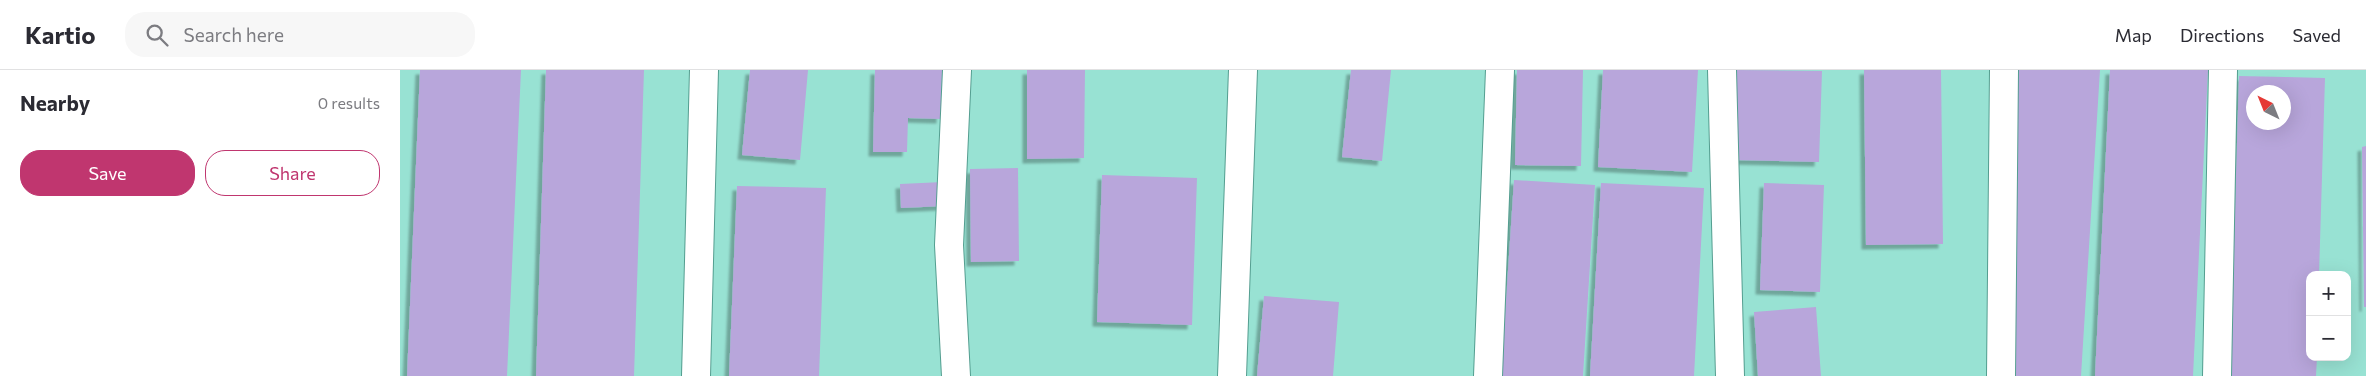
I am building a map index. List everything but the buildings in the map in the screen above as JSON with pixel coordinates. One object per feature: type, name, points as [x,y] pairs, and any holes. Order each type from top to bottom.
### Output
[{"type":"street","points":[[696,376],[704,70]]},
{"type":"street","points":[[956,70],[949,245],[956,376]]},
{"type":"street","points":[[1232,376],[1243,70]]},
{"type":"street","points":[[1488,376],[1500,70]]},
{"type":"street","points":[[1722,70],[1730,376]]},
{"type":"street","points":[[2001,376],[2004,70]]},
{"type":"street","points":[[2217,376],[2223,70]]}]
